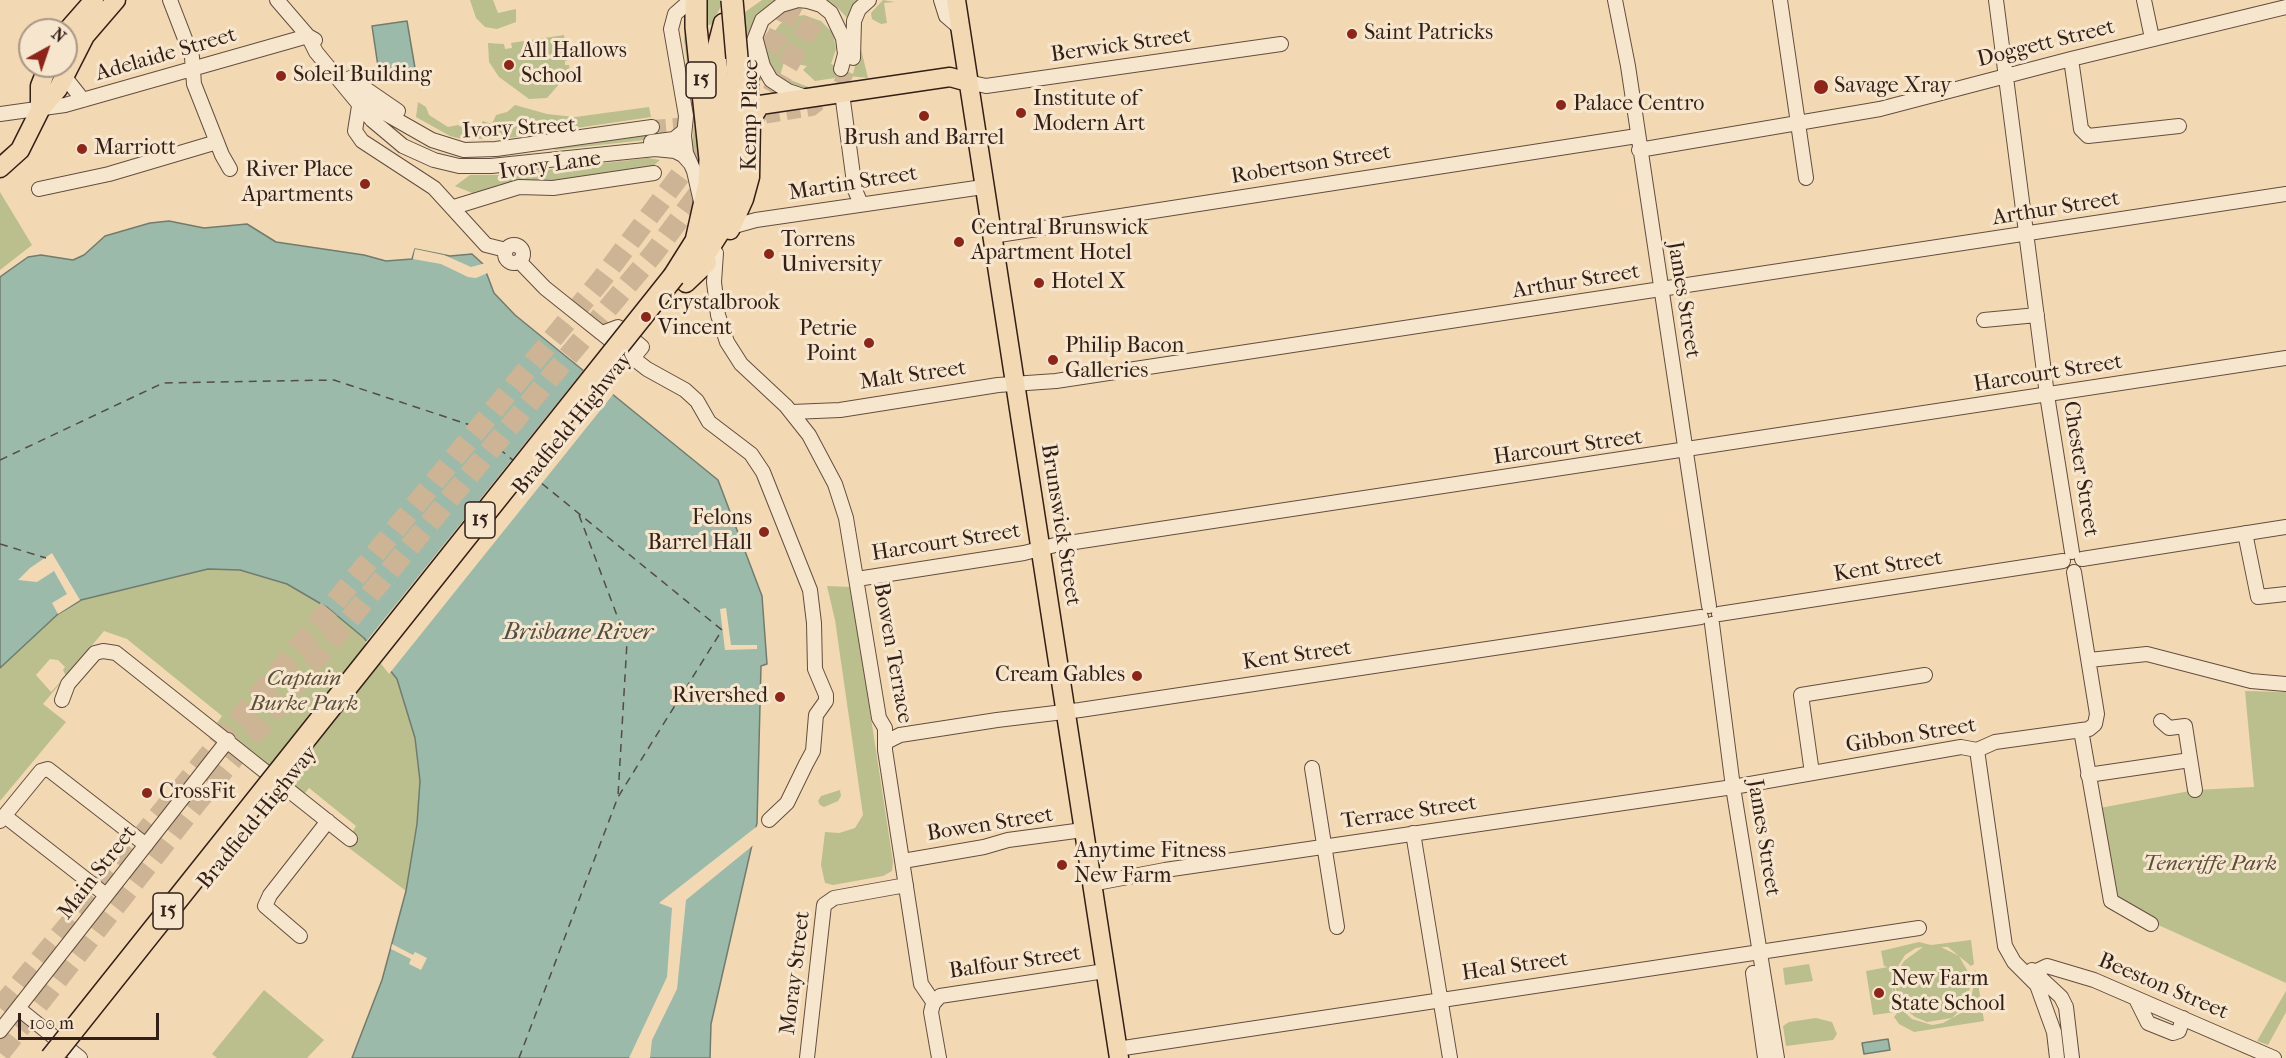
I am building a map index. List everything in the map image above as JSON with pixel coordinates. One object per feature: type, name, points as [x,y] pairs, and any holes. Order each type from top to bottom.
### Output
[{"type":"highway","name":"Kemp Place","points":[[696,0],[697,40],[710,159],[703,219],[715,240]]},
{"type":"highway","name":"Kemp Place","points":[[715,240],[729,212],[740,173],[737,58],[732,0]]},
{"type":"highway","name":"Bradfield Highway","points":[[51,1058],[715,240]]},
{"type":"highway","name":"Bradfield Highway","points":[[67,1058],[681,281]]},
{"type":"main road","points":[[78,18],[94,0]]},
{"type":"main road","points":[[78,44],[116,0]]},
{"type":"main road","name":"Brunswick Street","points":[[956,0],[1118,1053]]},
{"type":"main road","points":[[715,240],[717,213],[725,181],[726,139],[716,50],[723,23]]},
{"type":"main road","points":[[751,120],[760,105],[765,102],[950,77],[968,82]]},
{"type":"main road","points":[[0,168],[20,150],[40,110],[40,86],[49,78]]},
{"type":"main road","name":"Kemp Place","points":[[715,240],[750,177],[751,120]]},
{"type":"street","points":[[170,0],[191,54],[194,84],[230,169]]},
{"type":"street","points":[[277,0],[308,36],[316,52],[345,79],[378,119],[377,140],[390,160]]},
{"type":"street","name":"Kemp Place","points":[[691,0],[675,14],[671,25],[686,116],[684,131],[686,153],[691,164],[703,219]]},
{"type":"street","points":[[810,97],[788,91],[771,80],[762,66],[755,35],[762,20],[781,5],[798,0],[814,2],[831,14],[841,31],[845,70],[854,55],[854,21],[859,9],[869,0]]},
{"type":"street","points":[[941,0],[946,16],[960,28]]},
{"type":"street","name":"James Street","points":[[1615,0],[1710,615],[1733,787],[1777,1058]]},
{"type":"street","points":[[1780,0],[1806,178]]},
{"type":"street","name":"Chester Street","points":[[1996,0],[2047,395],[2072,558],[2066,570],[2074,572],[2097,714],[2095,724]]},
{"type":"street","points":[[2144,0],[2152,39]]},
{"type":"street","name":"Doggett Street","points":[[1639,150],[1880,109],[2071,59],[2286,7]]},
{"type":"street","name":"Kemp Place","points":[[751,120],[750,63],[755,35]]},
{"type":"street","name":"Adelaide Street","points":[[0,114],[40,110],[83,100],[308,36]]},
{"type":"street","name":"Berwick Street","points":[[968,82],[986,86],[1281,44]]},
{"type":"street","points":[[2071,59],[2081,129],[2088,136],[2179,126]]},
{"type":"street","points":[[63,78],[83,100]]},
{"type":"street","name":"Ivory Street","points":[[345,79],[438,136],[455,141],[501,142],[652,124],[496,150],[464,150],[378,119]]},
{"type":"street","name":"Ivory Street","points":[[345,79],[359,106],[407,139],[430,151],[462,159],[504,159],[669,140],[684,131]]},
{"type":"street","points":[[842,93],[855,190],[861,204]]},
{"type":"street","points":[[359,106],[355,131],[367,146],[434,188],[454,207],[486,245],[506,250],[508,260],[519,261],[545,288],[602,333],[618,327],[642,347],[633,358],[685,390],[697,401],[709,422],[756,460],[810,590],[814,623],[815,669],[826,695],[826,701],[816,715],[813,751],[787,803],[769,820]]},
{"type":"street","points":[[367,146],[365,133],[378,119],[399,112]]},
{"type":"street","name":"Ivory Street","points":[[378,119],[413,152],[459,166],[491,166],[655,149],[675,151],[683,155],[691,164]]},
{"type":"street","name":"Robertson Street","points":[[992,236],[1637,136]]},
{"type":"street","points":[[39,189],[109,174],[217,142]]},
{"type":"street","name":"Ivory Lane","points":[[454,207],[519,187],[554,188],[654,173]]},
{"type":"street","name":"Martin Street","points":[[715,240],[756,220],[983,187]]},
{"type":"street","name":"Arthur Street","points":[[1014,385],[1065,380],[1661,291],[2286,194]]},
{"type":"street","name":"Bowen Terrace","points":[[715,240],[714,282],[718,315],[727,342],[746,369],[792,412],[805,429],[835,484],[846,518],[879,718],[886,735],[921,986],[934,1003],[931,1016],[939,1058]]},
{"type":"street","points":[[1984,320],[2037,315]]},
{"type":"street","name":"Harcourt Street","points":[[857,579],[1039,549],[1685,452],[1694,448],[2286,358]]},
{"type":"street","name":"Malt Street","points":[[792,412],[809,410],[818,412],[1014,385]]},
{"type":"street","points":[[805,429],[818,412]]},
{"type":"street","name":"Kent Street","points":[[886,735],[900,735],[1064,711],[2286,527]]},
{"type":"street","points":[[2244,533],[2258,597],[2286,594]]},
{"type":"street","points":[[62,700],[68,684],[95,653],[110,651],[126,658],[350,839]]},
{"type":"street","points":[[2089,660],[2147,654],[2251,681],[2286,684]]},
{"type":"street","points":[[1812,773],[1801,695],[1925,675]]},
{"type":"street","points":[[2161,721],[2169,728],[2185,726],[2194,790]]},
{"type":"street","name":"Gibbon Street","points":[[1733,787],[1960,747],[1977,750],[1995,742],[2081,730],[2095,724]]},
{"type":"street","points":[[2081,730],[2111,901],[2151,924]]},
{"type":"street","name":"Main Street","points":[[0,1031],[19,1010],[228,740]]},
{"type":"street","points":[[1977,750],[2004,932],[2037,985],[2047,1010],[2057,1058]]},
{"type":"street","points":[[2088,775],[2190,760]]},
{"type":"street","points":[[1312,768],[1337,927]]},
{"type":"street","points":[[106,895],[3,819],[41,771],[48,769],[56,774],[146,845]]},
{"type":"street","name":"Terrace Street","points":[[1091,884],[1413,833],[1733,787]]},
{"type":"street","points":[[300,936],[265,906],[270,895],[328,821]]},
{"type":"street","name":"Bowen Street","points":[[903,861],[984,847],[1008,840],[1083,830]]},
{"type":"street","points":[[1413,833],[1450,1058]]},
{"type":"street","name":"Moray Street","points":[[807,1058],[824,905],[832,899],[906,885]]},
{"type":"street","name":"Heal Street","points":[[1118,1053],[1440,999],[1919,928]]},
{"type":"street","name":"Beeston Street","points":[[2031,973],[2047,966],[2054,966],[2113,987],[2274,1058]]},
{"type":"street","name":"Balfour Street","points":[[934,1003],[945,994],[1105,971]]},
{"type":"street","points":[[1753,973],[1765,1058]]},
{"type":"street","points":[[2031,973],[2061,997],[2067,1007],[2072,1058]]},
{"type":"street","points":[[19,1010],[80,1058]]},
{"type":"green space","points":[[470,0],[493,0],[498,13],[516,9],[516,22],[497,29],[485,27],[476,18]]},
{"type":"green space","points":[[707,0],[724,0],[712,24],[706,26]]},
{"type":"green space","points":[[762,0],[781,0],[750,35],[743,35],[742,14]]},
{"type":"green space","points":[[824,0],[860,0],[849,20],[838,8]]},
{"type":"green space","points":[[883,0],[895,2],[884,3],[887,23],[881,24],[872,19],[871,13]]},
{"type":"green space","points":[[686,10],[705,158],[697,169],[689,145],[693,139],[694,117],[684,40]]},
{"type":"green space","points":[[804,15],[821,21],[833,33],[836,49],[831,64],[853,74],[860,45],[868,78],[848,76],[815,81],[803,70],[807,66],[784,62],[780,76],[811,88],[794,87],[780,80],[771,70],[766,57],[769,39],[780,24],[792,17]]},
{"type":"green space","points":[[564,35],[568,60],[565,61],[565,65],[569,65],[571,79],[562,81],[547,98],[529,99],[499,77],[489,62],[488,43],[504,44],[505,49],[512,48],[511,43]]},
{"type":"green space","points":[[418,102],[426,107],[429,115],[448,127],[458,125],[467,130],[479,127],[483,121],[492,124],[496,115],[507,112],[515,105],[547,114],[575,117],[649,107],[651,117],[509,138],[462,139],[450,136],[416,117]]},
{"type":"green space","points":[[653,132],[654,139],[555,150],[554,147]]},
{"type":"green space","points":[[648,158],[660,160],[652,167],[477,195],[455,186],[470,175],[502,175]]},
{"type":"green space","points":[[0,192],[32,245],[0,270]]},
{"type":"green space","name":"Captain Burke Park","points":[[208,569],[240,570],[287,584],[328,608],[364,638],[397,679],[415,738],[420,781],[417,824],[406,891],[345,845],[356,826],[309,788],[302,797],[217,723],[222,716],[127,639],[104,631],[43,704],[66,722],[0,801],[0,668],[58,614],[80,600]],"holes":[[[50,659],[58,660],[65,667],[63,670],[66,676],[51,692],[36,675]]]},
{"type":"green space","points":[[827,586],[851,587],[893,862],[892,871],[883,876],[833,885],[825,883],[821,865],[825,832],[839,833],[855,828],[863,815],[835,620]]},
{"type":"green space","name":"Teneriffe Park","points":[[2245,691],[2286,692],[2286,983],[2154,923],[2116,900],[2100,808],[2195,790],[2254,787]]},
{"type":"green space","points":[[840,790],[841,796],[838,801],[824,807],[820,805],[818,801],[821,796]]},
{"type":"green space","points":[[1971,940],[1974,964],[1971,966],[1959,956],[1971,977],[1968,1001],[1952,1018],[1969,1005],[1974,985],[1972,973],[1976,970],[1984,1021],[1914,1032],[1899,1024],[1894,1017],[1897,1013],[1889,967],[1896,1012],[1873,1015],[1866,971],[1888,967],[1884,966],[1881,951],[1919,942],[1931,945]],"holes":[[[1923,947],[1904,961],[1896,978],[1897,968],[1905,955],[1916,948]],[[1941,947],[1948,947],[1959,956]],[[1895,986],[1898,998],[1905,1009],[1915,1017],[1927,1022],[1952,1018],[1932,1025],[1912,1019],[1901,1009],[1895,989]]]},
{"type":"green space","points":[[1809,964],[1813,981],[1785,985],[1783,968]]},
{"type":"green space","points":[[264,990],[324,1040],[307,1058],[217,1058],[212,1054]]},
{"type":"green space","points":[[2286,991],[2286,1012],[2268,1045],[2257,1041]]},
{"type":"green space","points":[[1816,1018],[1832,1022],[1837,1034],[1833,1040],[1786,1046],[1783,1026],[1789,1022]]},
{"type":"water","points":[[407,21],[415,68],[379,73],[372,26]]},
{"type":"water","name":"Brisbane River","points":[[169,221],[204,228],[247,224],[276,242],[364,255],[386,261],[412,259],[415,249],[450,256],[472,254],[483,264],[494,293],[515,315],[718,480],[762,596],[767,664],[761,666],[757,823],[711,1024],[710,1058],[352,1058],[382,980],[406,891],[417,824],[420,781],[415,738],[397,679],[364,638],[328,608],[287,584],[240,570],[208,569],[81,600],[58,614],[0,668],[0,277],[28,257],[41,255],[73,260],[84,255],[105,236],[150,223]]},
{"type":"water","points":[[1888,1039],[1890,1050],[1864,1054],[1862,1043]]},
{"type":"pier","points":[[415,249],[444,255],[471,267],[486,263],[490,272],[476,278],[468,277],[441,264],[413,259]]},
{"type":"pier","points":[[586,367],[615,392],[389,674],[365,643]]},
{"type":"pier","points":[[52,553],[80,600],[58,614],[52,603],[67,594],[54,571],[37,582],[18,580],[30,568]]},
{"type":"pier","points":[[726,608],[731,645],[757,645],[757,649],[725,650],[720,609]]},
{"type":"pier","points":[[760,824],[756,843],[686,900],[677,989],[652,1040],[650,1058],[629,1058],[667,977],[672,908],[659,903]]},
{"type":"pier","points":[[392,944],[413,955],[415,952],[427,958],[421,970],[409,964],[411,959],[391,949]]},
{"type":"ferry route","points":[[0,460],[163,383],[334,380],[470,425],[514,461]]},
{"type":"ferry route","points":[[519,1058],[618,797],[722,630],[529,473]]},
{"type":"ferry route","points":[[579,515],[627,642],[618,796]]},
{"type":"ferry route","points":[[0,544],[46,558]]},
{"type":"tunnel","points":[[751,76],[778,35],[795,0]]},
{"type":"tunnel","points":[[754,118],[771,95],[825,0]]},
{"type":"tunnel","points":[[745,120],[812,109],[835,91],[848,72]]},
{"type":"tunnel","points":[[652,127],[713,122]]},
{"type":"tunnel","points":[[0,1008],[601,280],[715,129]]},
{"type":"tunnel","points":[[0,1053],[198,801],[654,253],[711,177]]},
{"type":"place","name":"Saint Patricks","points":[[1352,34]]},
{"type":"place","name":"All Hallows School","points":[[509,65]]},
{"type":"place","name":"Soleil Building","points":[[281,76]]},
{"type":"place","name":"Savage Xray","points":[[1821,87]]},
{"type":"place","name":"Palace Centro","points":[[1561,105]]},
{"type":"place","name":"Institute of Modern Art","points":[[1021,113]]},
{"type":"place","name":"Brush and Barrel","points":[[924,116]]},
{"type":"place","name":"Marriott","points":[[82,149]]},
{"type":"place","name":"River Place Apartments","points":[[365,184]]},
{"type":"place","name":"Central Brunswick Apartment Hotel","points":[[959,242]]},
{"type":"place","name":"Torrens University","points":[[769,254]]},
{"type":"place","name":"Hotel X","points":[[1039,283]]},
{"type":"place","name":"Crystalbrook Vincent","points":[[646,317]]},
{"type":"place","name":"Petrie Point","points":[[869,343]]},
{"type":"place","name":"Philip Bacon Galleries","points":[[1053,360]]},
{"type":"place","name":"Felons Barrel Hall","points":[[764,532]]},
{"type":"place","name":"Cream Gables","points":[[1137,676]]},
{"type":"place","name":"Rivershed","points":[[780,697]]},
{"type":"place","name":"CrossFit","points":[[147,793]]},
{"type":"place","name":"Anytime Fitness New Farm","points":[[1062,865]]},
{"type":"place","name":"New Farm State School","points":[[1879,993]]}]
